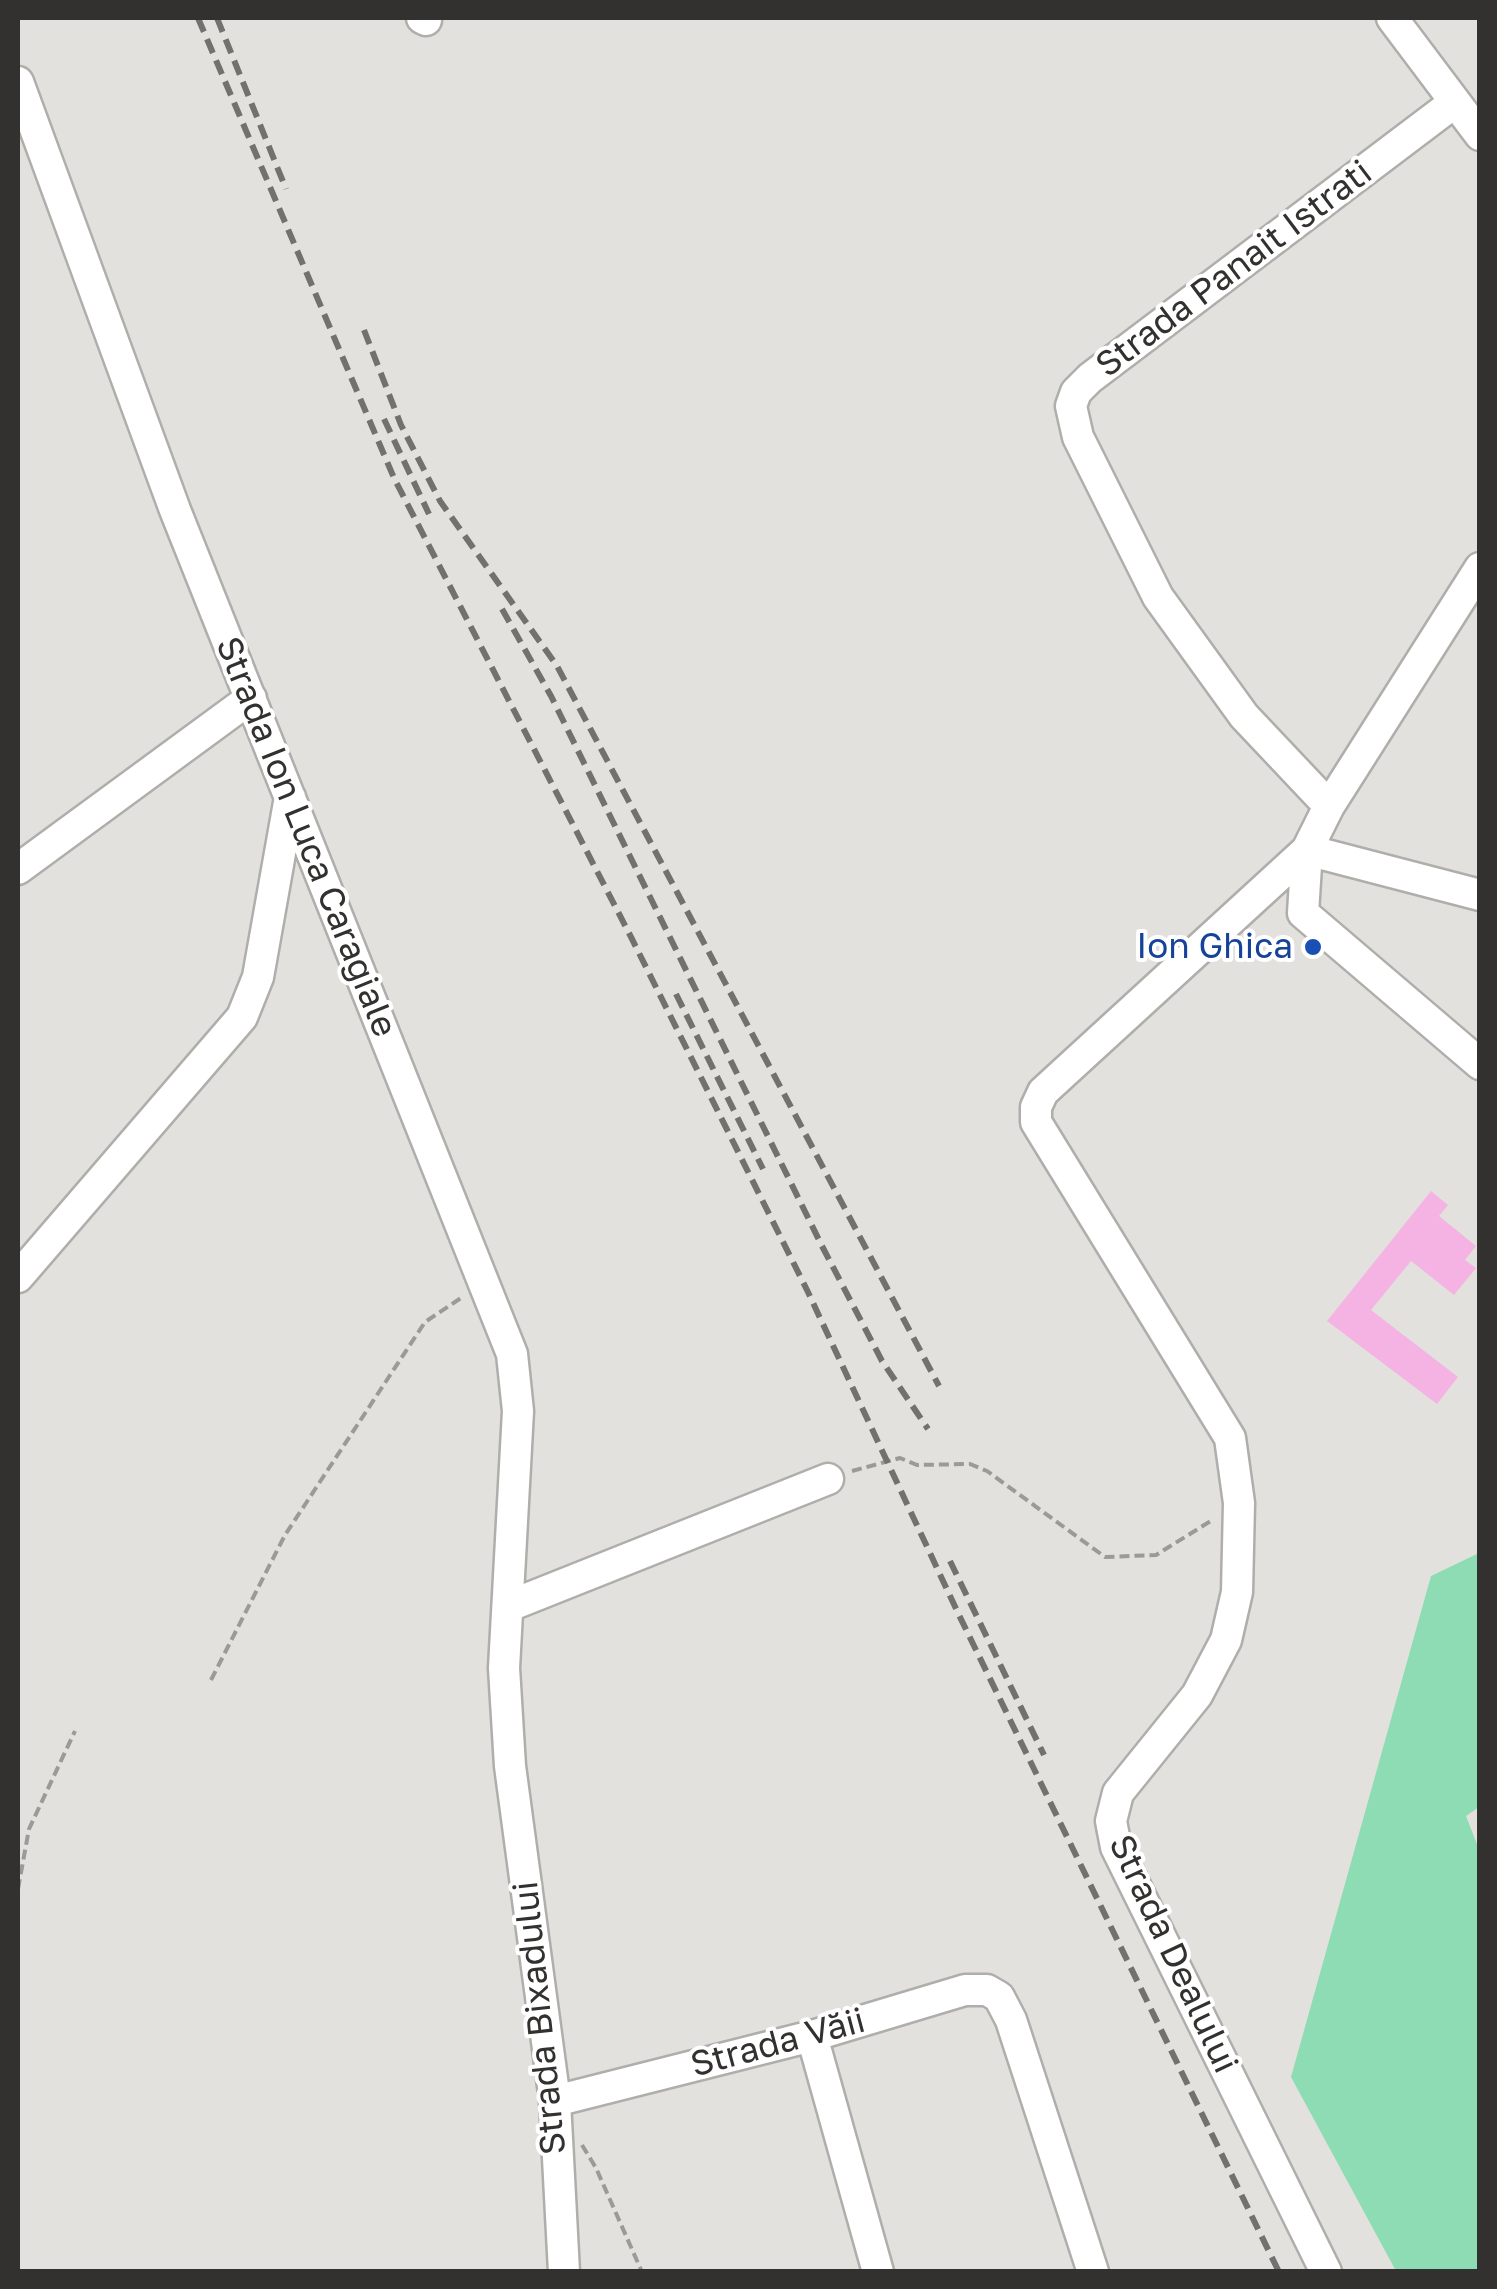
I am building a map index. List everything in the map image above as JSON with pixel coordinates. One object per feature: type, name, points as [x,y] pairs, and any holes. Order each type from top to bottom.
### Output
[{"type":"street","points":[[1392,18],[1480,135]]},
{"type":"street","name":"Strada Ion Luca Caragiale","points":[[18,82],[174,510],[512,1354],[518,1411],[504,1668],[510,1766]]},
{"type":"street","name":"Strada Panait Istrati","points":[[1330,806],[1244,716],[1158,597],[1078,437],[1071,406],[1076,392],[1090,378],[1455,102]]},
{"type":"street","points":[[1480,568],[1465,616],[1330,806],[1307,850],[1303,914],[1480,1064]]},
{"type":"street","points":[[18,868],[251,698]]},
{"type":"street","points":[[18,1277],[242,1017],[258,977],[290,797]]},
{"type":"street","points":[[1307,850],[1480,895]]},
{"type":"street","name":"Strada Dealului","points":[[1307,850],[1042,1092],[1036,1122],[1230,1438],[1239,1503],[1238,1592],[1226,1640],[1197,1696],[1118,1793],[1111,1820],[1116,1847],[1326,2272]]},
{"type":"street","points":[[509,1606],[828,1479]]},
{"type":"street","name":"Strada Bixadului","points":[[510,1766],[554,2114],[564,2272]]},
{"type":"street","name":"Strada Văii","points":[[554,2114],[965,1990],[986,1990],[999,1997],[1020,2042],[1093,2272]]},
{"type":"street","points":[[812,2036],[878,2272]]},
{"type":"path","points":[[211,1680],[285,1535],[425,1322],[484,1282]]},
{"type":"path","points":[[828,1479],[887,1459],[900,1458],[917,1465],[970,1464],[987,1471],[1105,1557],[1156,1554],[1239,1503]]},
{"type":"path","points":[[18,1889],[29,1830],[75,1732]]},
{"type":"path","points":[[554,2114],[583,2146],[642,2272]]},
{"type":"green space","points":[[1479,1553],[1479,1807],[1466,1816],[1480,1852],[1479,2271],[1396,2271],[1291,2077],[1431,1576]]},
{"type":"building","points":[[1431,1191],[1448,1205],[1439,1216],[1476,1246],[1465,1260],[1476,1268],[1454,1295],[1411,1261],[1371,1310],[1458,1377],[1437,1404],[1327,1321]]},
{"type":"railway","points":[[198,18],[394,478],[631,937],[807,1290],[958,1613],[1279,2272]]},
{"type":"railway","points":[[217,18],[286,189]]},
{"type":"railway","points":[[364,330],[401,425],[440,501],[557,666],[939,1386]]},
{"type":"railway","points":[[384,419],[429,514]]},
{"type":"railway","points":[[502,609],[551,696],[822,1246],[882,1361],[928,1429]]},
{"type":"railway","points":[[676,994],[763,1169]]},
{"type":"railway","points":[[950,1561],[1044,1755]]},
{"type":"place","name":"Ion Ghica","points":[[1313,947]]}]
